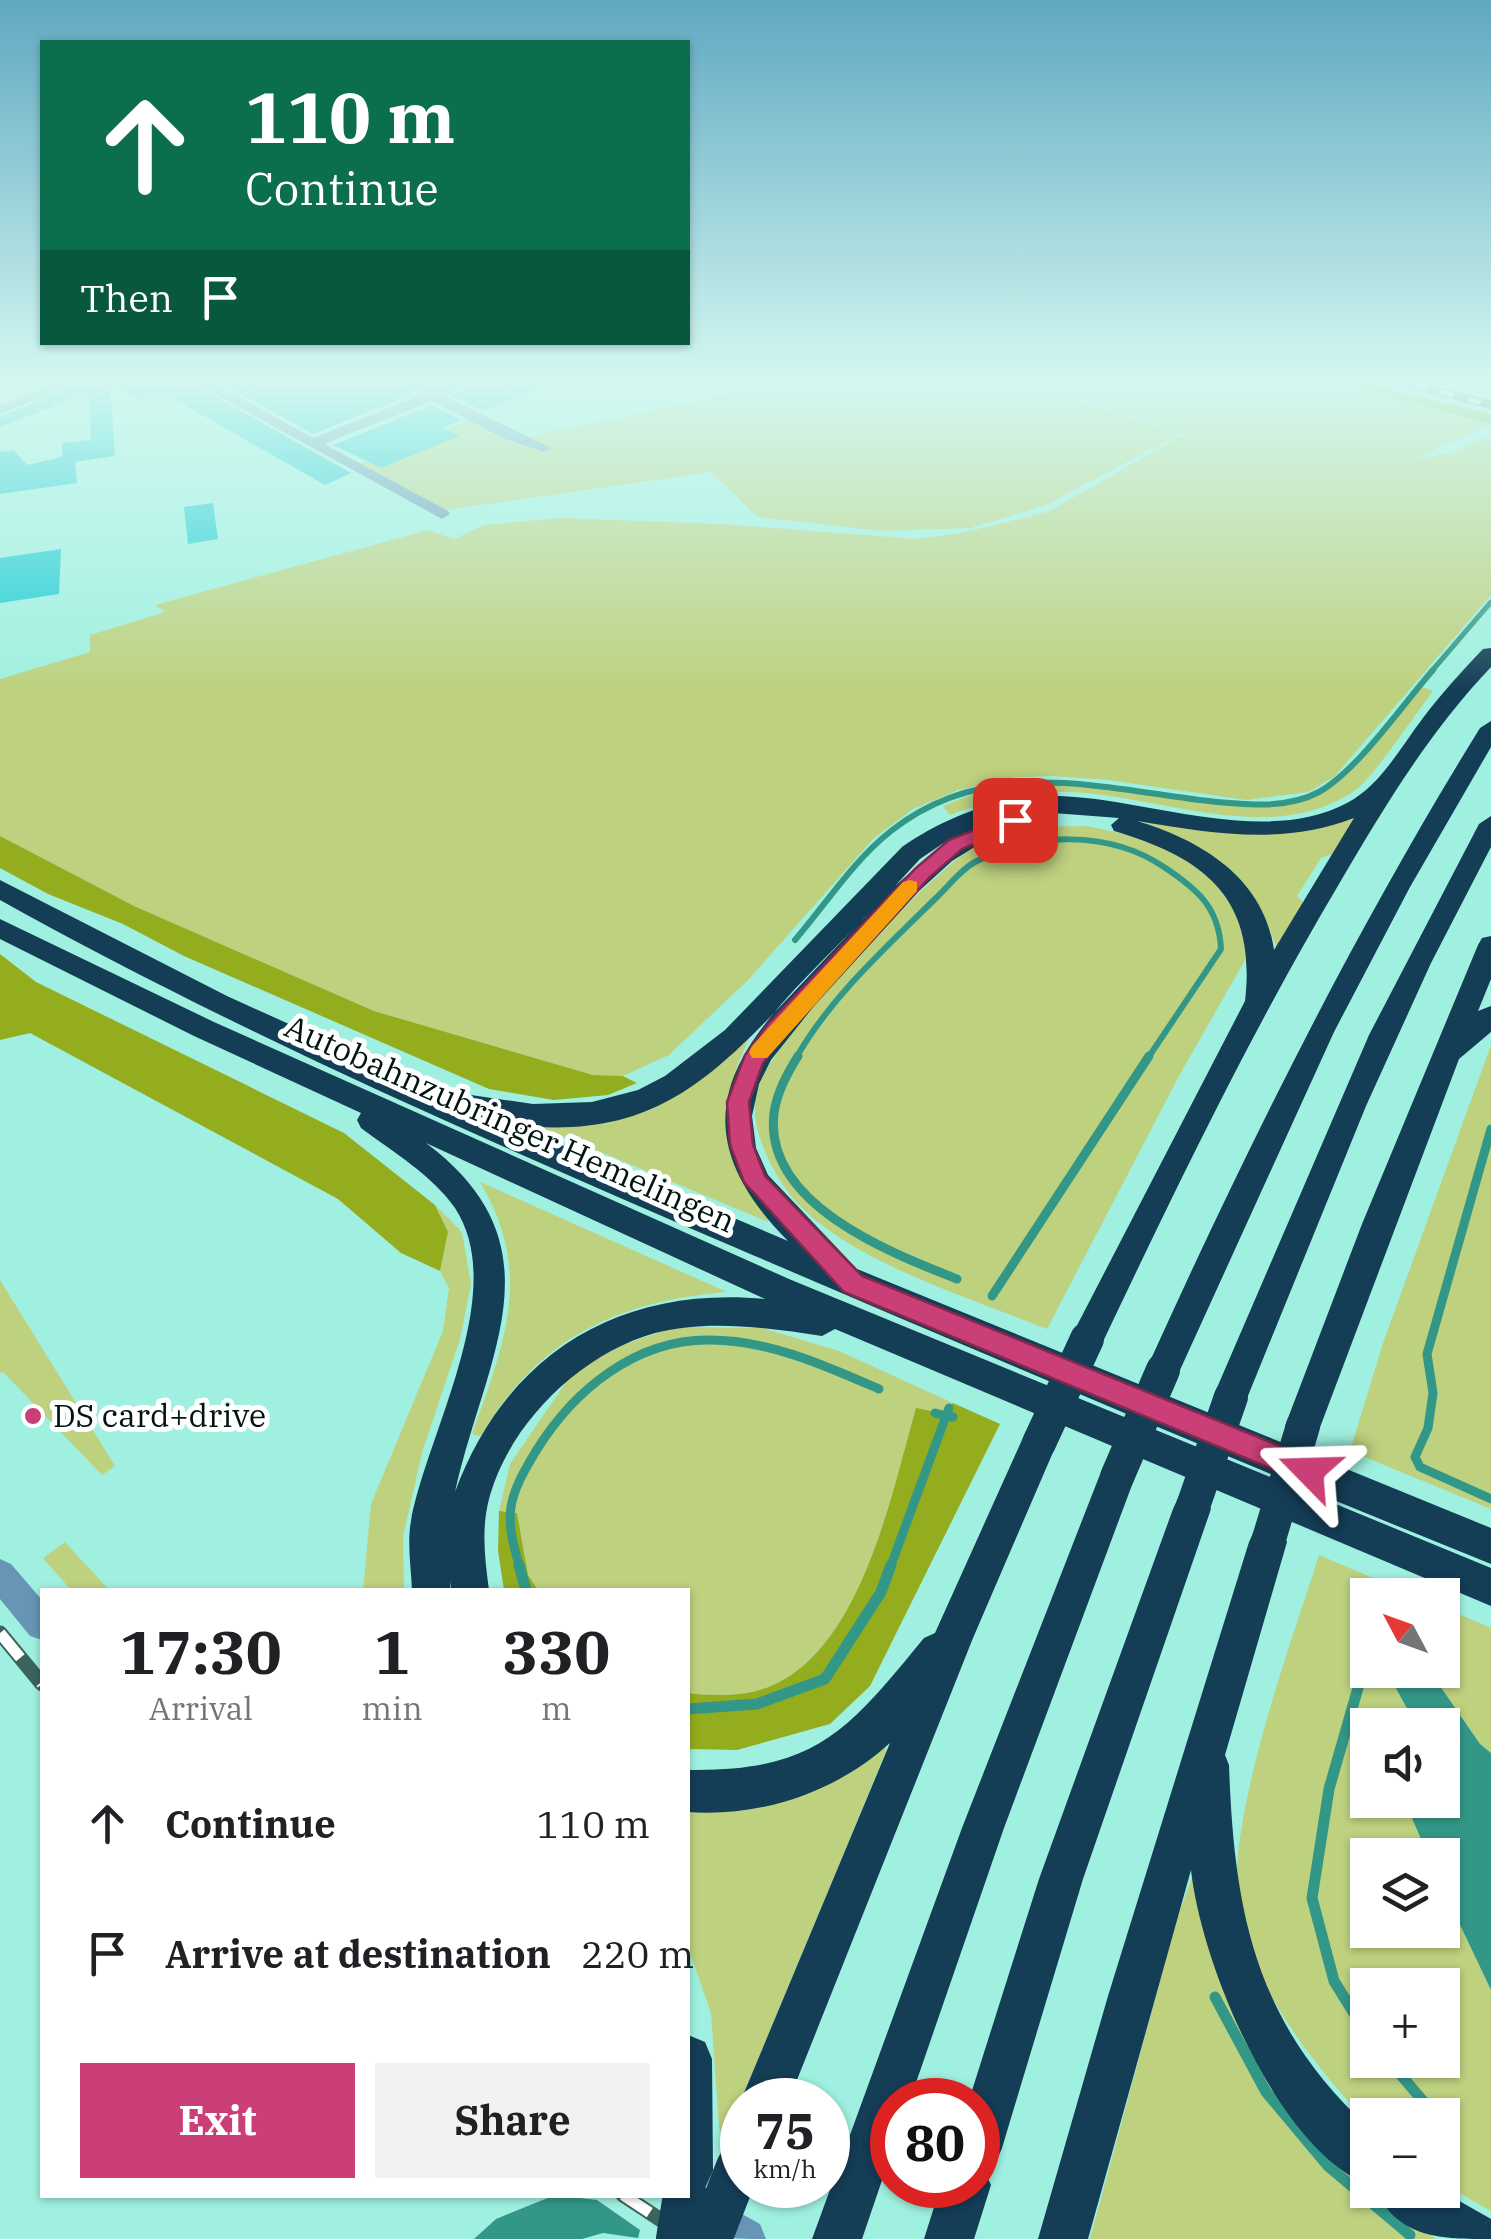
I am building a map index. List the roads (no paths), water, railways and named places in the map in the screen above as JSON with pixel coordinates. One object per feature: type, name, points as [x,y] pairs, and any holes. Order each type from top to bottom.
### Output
[{"type":"highway","points":[[774,2078],[956,1631],[1087,1339],[1259,1001],[1390,782],[1440,710],[1491,654]]},
{"type":"highway","points":[[838,2235],[983,1828],[1163,1370],[1258,1160],[1344,984],[1491,728]]},
{"type":"highway","points":[[404,1091],[542,1119],[583,1116],[620,1107],[670,1086],[703,1066],[742,1030],[911,852],[936,834],[972,818],[1012,808],[1058,804],[1274,830],[1339,814],[1363,804],[1390,782]]},
{"type":"highway","points":[[853,1284],[756,1182],[742,1145],[738,1102],[753,1061],[776,1030],[923,872],[955,844],[1015,820],[1048,818],[1089,818],[1164,838],[1198,857],[1246,902],[1260,934],[1265,961],[1259,1001]]},
{"type":"highway","points":[[1000,2078],[1061,1879],[1231,1397],[1313,1193],[1389,1022],[1491,824]]},
{"type":"highway","name":"Autobahnzubringer Hemelingen","points":[[0,889],[137,965],[404,1091],[853,1284],[1491,1546]]},
{"type":"highway","name":"Autobahnzubringer Hemelingen","points":[[0,928],[330,1087],[860,1326],[1491,1586]]},
{"type":"highway","points":[[1063,2239],[1208,1736],[1303,1426],[1444,1056],[1491,944]]},
{"type":"highway","points":[[1444,1056],[1491,1016]]},
{"type":"highway","points":[[330,1087],[451,1181],[472,1208],[487,1248],[492,1284],[483,1342],[458,1414],[429,1525],[431,1588]]},
{"type":"highway","points":[[470,1588],[466,1538],[474,1490],[488,1450],[562,1363],[608,1334],[656,1318],[732,1310],[860,1326]]},
{"type":"highway","points":[[690,1790],[774,1785],[830,1762],[872,1732],[956,1631]]},
{"type":"highway","points":[[1208,1736],[1214,1882],[1236,1967],[1266,2034],[1302,2092],[1350,2146]]},
{"type":"highway","points":[[678,2239],[685,2198]]},
{"type":"highway","points":[[710,2239],[722,2208]]},
{"type":"highway","points":[[949,2239],[959,2208]]},
{"type":"highway","points":[[1423,2208],[1477,2239]]},
{"type":"street","points":[[385,482],[442,514]]},
{"type":"street","points":[[0,1575],[40,1622]]},
{"type":"street","points":[[678,2198],[745,2239]]},
{"type":"waterway","points":[[1431,672],[1491,602]]},
{"type":"waterway","points":[[795,940],[864,856],[891,831],[927,808],[964,793],[1040,782],[1244,804],[1291,802],[1319,792],[1349,769],[1433,670]]},
{"type":"waterway","points":[[796,1058],[842,994],[964,869],[1021,845],[1070,839],[1119,846],[1164,867],[1204,900],[1216,922],[1221,949],[1148,1058]]},
{"type":"waterway","points":[[798,1056],[783,1083],[774,1113],[776,1145],[789,1174],[810,1199],[867,1239],[957,1279]]},
{"type":"waterway","points":[[992,1296],[1149,1056]]},
{"type":"waterway","points":[[1491,1129],[1427,1354],[1433,1393],[1428,1428],[1415,1457],[1420,1467],[1491,1499]]},
{"type":"waterway","points":[[520,1568],[510,1515],[524,1471],[568,1408],[632,1359],[683,1342],[732,1341],[797,1356],[879,1389]]},
{"type":"waterway","points":[[946,1416],[949,1408]]},
{"type":"waterway","points":[[935,1413],[946,1416]]},
{"type":"waterway","points":[[890,1568],[946,1416]]},
{"type":"waterway","points":[[946,1416],[953,1417]]},
{"type":"waterway","points":[[519,1565],[525,1588]]},
{"type":"waterway","points":[[690,1709],[757,1704],[825,1679],[881,1592],[891,1565]]},
{"type":"waterway","points":[[1350,2007],[1334,1981],[1312,1898],[1329,1789],[1358,1688]]},
{"type":"waterway","points":[[1215,1997],[1266,2092],[1328,2166],[1410,2235]]},
{"type":"waterway","points":[[1403,2078],[1420,2098]]},
{"type":"railway","points":[[0,1633],[40,1682]]},
{"type":"railway","points":[[628,2198],[690,2239]]},
{"type":"place","name":"DS card+drive","points":[[33,1416]]}]
